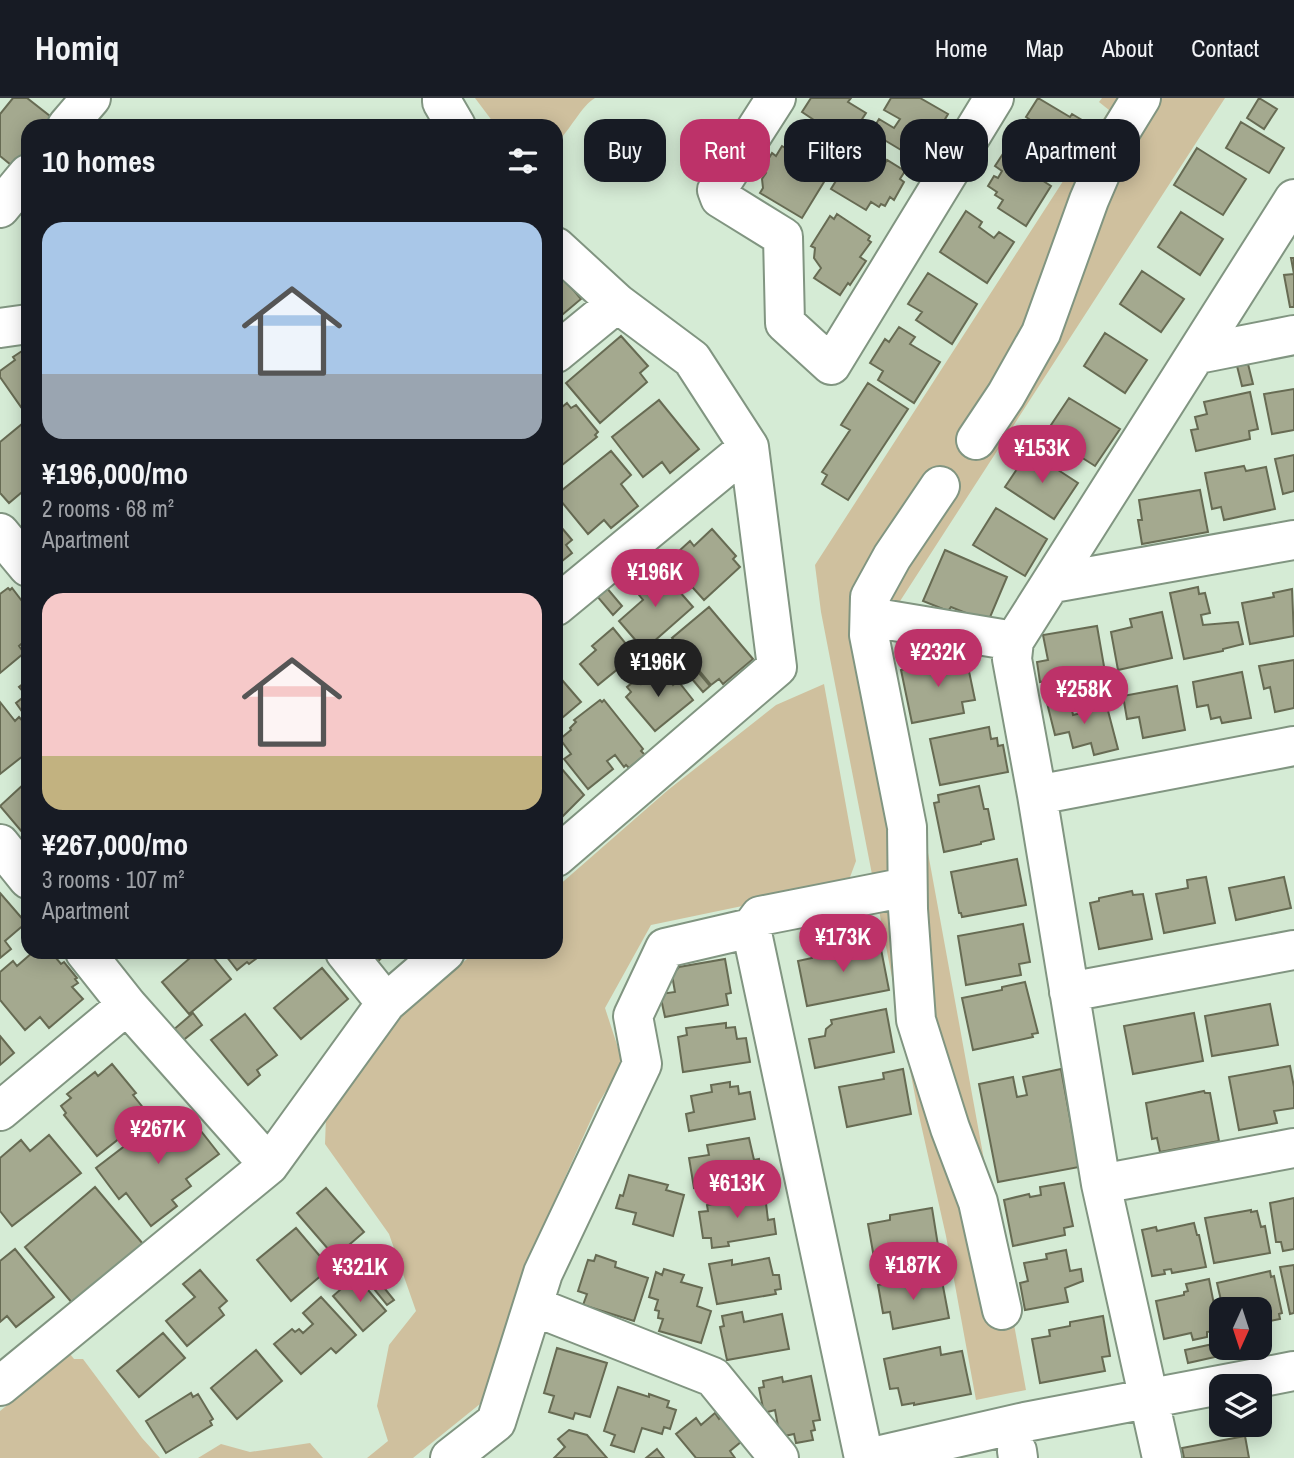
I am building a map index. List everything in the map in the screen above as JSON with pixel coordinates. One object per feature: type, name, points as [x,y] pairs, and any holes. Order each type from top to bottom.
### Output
[{"type":"street","points":[[73,119],[91,98]]},
{"type":"street","points":[[442,98],[452,119]]},
{"type":"street","points":[[776,98],[717,190],[720,198],[783,237],[785,323],[831,365],[994,98]]},
{"type":"street","points":[[976,440],[1006,395],[1041,332],[1089,200],[1114,142],[1141,98]]},
{"type":"street","points":[[0,208],[21,182]]},
{"type":"street","points":[[1162,1458],[1101,1185],[1012,659],[1014,641],[1294,199]]},
{"type":"street","points":[[563,253],[617,303],[692,359],[749,447],[777,667],[563,851]]},
{"type":"street","points":[[563,348],[617,303]]},
{"type":"street","points":[[0,328],[21,325]]},
{"type":"street","points":[[1198,354],[1294,335]]},
{"type":"street","points":[[563,600],[749,447]]},
{"type":"street","points":[[940,486],[892,557],[870,597],[869,635],[907,827],[911,974],[916,1020],[950,1128],[978,1202],[1002,1310]]},
{"type":"street","points":[[1053,583],[1294,540]]},
{"type":"street","points":[[870,617],[1014,641]]},
{"type":"street","points":[[1037,795],[1294,746]]},
{"type":"street","points":[[0,844],[21,870]]},
{"type":"street","points":[[450,1458],[496,1422],[543,1273],[642,1064],[633,1016],[665,948],[751,928],[760,916],[907,887]]},
{"type":"street","points":[[751,928],[866,1458],[1025,1422],[1294,1371]]},
{"type":"street","points":[[1069,992],[1294,950]]},
{"type":"street","points":[[90,959],[127,1006],[269,1165]]},
{"type":"street","points":[[351,959],[386,1003]]},
{"type":"street","points":[[0,1386],[269,1165],[386,1003],[437,959]]},
{"type":"street","points":[[0,1111],[127,1006]]},
{"type":"street","points":[[1101,1185],[1294,1148]]},
{"type":"street","points":[[533,1306],[713,1377],[779,1458]]},
{"type":"shaded area","points":[[475,98],[595,98],[563,135],[563,119],[491,119]]},
{"type":"shaded area","points":[[1102,98],[1225,98],[882,629],[916,787],[1026,1390],[976,1400],[946,1236],[918,1111],[821,612],[815,565],[1062,182],[1140,182],[1140,119],[1103,119],[1109,110],[1099,102]]},
{"type":"shaded area","points":[[824,684],[856,861],[846,888],[771,900],[651,925],[605,1008],[623,1063],[598,1104],[535,1244],[480,1404],[413,1458],[367,1458],[388,1441],[377,1406],[389,1345],[416,1311],[389,1234],[325,1144],[326,1117],[396,1015],[467,959],[563,959],[563,882],[668,790],[776,705]]},
{"type":"shaded area","points":[[70,1354],[74,1359],[83,1359],[160,1458],[0,1458],[0,1411]]},
{"type":"shaded area","points":[[310,1443],[323,1458],[198,1458],[221,1444],[250,1452]]},
{"type":"building","points":[[13,98],[27,98],[54,119],[21,119],[21,163],[16,169],[0,156],[0,114]]},
{"type":"building","points":[[811,98],[851,98],[848,102],[866,113],[862,119],[812,119],[802,112]]},
{"type":"building","points":[[891,98],[920,98],[948,114],[945,119],[900,119],[884,110]]},
{"type":"building","points":[[1038,98],[1070,117],[1072,114],[1080,119],[1029,119],[1026,117]]},
{"type":"building","points":[[1259,98],[1277,109],[1264,129],[1247,118]]},
{"type":"building","points":[[900,119],[900,149],[886,141],[886,123],[894,128]]},
{"type":"building","points":[[1241,122],[1284,148],[1269,173],[1226,148]]},
{"type":"building","points":[[782,146],[784,147],[784,182],[824,182],[802,218],[760,193],[762,182],[770,182],[770,156],[772,153],[776,156]]},
{"type":"building","points":[[1197,148],[1246,179],[1223,215],[1174,185]]},
{"type":"building","points":[[1002,155],[1002,171],[995,166]]},
{"type":"building","points":[[887,160],[900,168],[900,182],[904,182],[894,200],[890,197],[885,206],[881,204],[879,207],[871,202],[866,210],[831,189],[835,182],[886,182]]},
{"type":"building","points":[[1002,171],[1002,182],[1045,182],[1051,186],[1026,226],[998,208],[1003,200],[988,186],[994,176],[998,178]]},
{"type":"building","points":[[966,211],[982,222],[979,227],[994,238],[999,232],[1014,242],[987,283],[940,252]]},
{"type":"building","points":[[1181,212],[1223,239],[1200,275],[1158,247]]},
{"type":"building","points":[[837,214],[870,236],[868,240],[871,242],[860,257],[866,261],[840,295],[814,278],[821,268],[814,258],[815,248],[811,246],[830,216],[834,219]]},
{"type":"building","points":[[1142,271],[1184,299],[1161,332],[1120,304]]},
{"type":"building","points":[[928,273],[977,304],[952,344],[916,320],[922,312],[908,304]]},
{"type":"building","points":[[1294,274],[1294,307],[1290,307],[1284,275]]},
{"type":"building","points":[[563,277],[581,299],[563,314]]},
{"type":"building","points":[[899,327],[915,337],[910,344],[940,362],[914,403],[878,380],[883,371],[870,363],[885,339],[889,342]]},
{"type":"building","points":[[1105,333],[1147,360],[1125,393],[1084,366]]},
{"type":"building","points":[[621,336],[648,366],[640,373],[647,382],[600,423],[566,383]]},
{"type":"building","points":[[21,352],[21,407],[0,377],[0,371],[15,360],[13,357]]},
{"type":"building","points":[[1248,364],[1253,384],[1242,386],[1237,366]]},
{"type":"building","points":[[868,383],[908,409],[848,500],[822,484],[827,475],[822,472],[850,430],[841,425]]},
{"type":"building","points":[[1294,389],[1294,430],[1272,434],[1264,394]]},
{"type":"building","points":[[1250,392],[1258,429],[1249,431],[1250,439],[1196,451],[1191,430],[1198,429],[1195,417],[1207,414],[1204,402]]},
{"type":"building","points":[[1069,398],[1120,429],[1095,466],[1045,434]]},
{"type":"building","points":[[659,400],[699,449],[670,473],[662,462],[643,477],[612,437]]},
{"type":"building","points":[[567,403],[571,408],[576,405],[598,432],[595,435],[597,437],[563,464],[563,406]]},
{"type":"building","points":[[21,425],[21,493],[9,503],[0,493],[0,442]]},
{"type":"building","points":[[611,451],[631,475],[621,484],[638,506],[611,528],[604,520],[588,534],[563,504],[563,489]]},
{"type":"building","points":[[1029,451],[1078,483],[1054,519],[1005,487]]},
{"type":"building","points":[[1294,455],[1294,491],[1283,494],[1275,459]]},
{"type":"building","points":[[1244,466],[1246,471],[1266,467],[1275,509],[1224,520],[1221,507],[1212,509],[1205,473]]},
{"type":"building","points":[[1200,490],[1208,532],[1142,544],[1138,520],[1142,520],[1139,500]]},
{"type":"building","points":[[996,508],[1047,539],[1025,576],[973,545]]},
{"type":"building","points":[[563,529],[572,540],[566,545],[572,553],[563,560]]},
{"type":"building","points":[[712,529],[736,556],[733,559],[740,567],[704,600],[675,568],[686,558],[679,551],[690,541],[694,546]]},
{"type":"building","points":[[945,550],[1007,577],[988,622],[951,607],[948,611],[923,601]]},
{"type":"building","points":[[657,566],[693,607],[644,650],[619,621],[643,600],[639,595],[643,592],[636,583]]},
{"type":"building","points":[[606,587],[622,606],[613,615],[596,595]]},
{"type":"building","points":[[1198,587],[1199,594],[1205,593],[1210,613],[1201,615],[1203,625],[1238,622],[1243,644],[1184,659],[1170,593]]},
{"type":"building","points":[[12,588],[21,600],[21,656],[0,673],[0,594]]},
{"type":"building","points":[[1292,589],[1294,636],[1250,644],[1242,603],[1274,597],[1273,593]]},
{"type":"building","points":[[709,607],[753,659],[723,684],[719,679],[711,685],[672,638]]},
{"type":"building","points":[[1162,612],[1172,658],[1118,670],[1111,632],[1132,627],[1130,619]]},
{"type":"building","points":[[1097,626],[1105,672],[1040,682],[1037,662],[1048,660],[1043,635]]},
{"type":"building","points":[[613,628],[635,655],[598,685],[580,664],[596,650],[592,646]]},
{"type":"building","points":[[678,648],[710,686],[703,692],[671,654]]},
{"type":"building","points":[[966,657],[975,700],[962,702],[964,713],[912,723],[901,670]]},
{"type":"building","points":[[1294,660],[1294,708],[1275,712],[1270,687],[1264,689],[1259,666]]},
{"type":"building","points":[[660,669],[673,685],[678,681],[693,700],[655,731],[626,697],[631,692],[627,687],[637,679],[641,684]]},
{"type":"building","points":[[1242,672],[1251,718],[1222,723],[1220,717],[1211,719],[1208,705],[1197,707],[1193,682]]},
{"type":"building","points":[[563,681],[581,702],[563,717]]},
{"type":"building","points":[[1177,686],[1185,730],[1143,738],[1139,717],[1127,719],[1123,696]]},
{"type":"building","points":[[1069,697],[1073,715],[1107,707],[1118,749],[1094,755],[1091,743],[1073,748],[1069,732],[1055,735],[1047,703]]},
{"type":"building","points":[[600,700],[604,700],[645,755],[629,768],[626,765],[624,767],[615,755],[607,761],[613,769],[588,789],[564,759],[571,754],[563,743],[563,737],[571,730],[576,722],[574,720]]},
{"type":"building","points":[[0,702],[15,721],[19,717],[21,719],[21,758],[0,774]]},
{"type":"building","points":[[989,727],[991,739],[997,738],[998,746],[1003,745],[1008,772],[940,785],[930,739]]},
{"type":"building","points":[[563,770],[584,795],[563,816]]},
{"type":"building","points":[[979,786],[984,809],[988,809],[994,839],[944,852],[934,803],[939,802],[938,795]]},
{"type":"building","points":[[21,787],[21,831],[0,806]]},
{"type":"building","points":[[1017,859],[1026,905],[962,917],[951,872]]},
{"type":"building","points":[[1206,877],[1215,923],[1164,933],[1156,894],[1188,888],[1187,880]]},
{"type":"building","points":[[1284,877],[1291,908],[1236,920],[1229,888]]},
{"type":"building","points":[[1132,891],[1133,895],[1143,894],[1152,939],[1099,949],[1090,903],[1099,901],[1099,898]]},
{"type":"building","points":[[0,893],[21,917],[21,927],[5,941],[11,949],[0,958]]},
{"type":"building","points":[[1023,924],[1030,962],[1019,964],[1021,975],[966,985],[958,936]]},
{"type":"building","points":[[845,944],[847,951],[880,944],[889,990],[807,1006],[798,961],[812,958],[811,951]]},
{"type":"building","points":[[25,959],[57,959],[61,964],[64,962],[77,978],[75,979],[78,983],[72,987],[83,999],[49,1028],[40,1017],[25,1030],[0,1000],[0,972],[13,961],[17,966]]},
{"type":"building","points":[[189,959],[215,959],[231,979],[189,1014],[162,982]]},
{"type":"building","points":[[228,959],[256,959],[249,964],[247,962],[237,970]]},
{"type":"building","points":[[725,959],[731,993],[726,994],[728,1005],[665,1017],[660,994],[675,992],[672,975],[679,967]]},
{"type":"building","points":[[322,968],[348,999],[301,1039],[274,1008]]},
{"type":"building","points":[[1025,982],[1038,1033],[1032,1034],[1033,1037],[973,1050],[962,998]]},
{"type":"building","points":[[1270,1004],[1278,1045],[1212,1056],[1205,1016]]},
{"type":"building","points":[[886,1009],[894,1052],[815,1068],[809,1039],[825,1036],[826,1029],[832,1024],[831,1020]]},
{"type":"building","points":[[193,1013],[202,1025],[181,1042],[172,1031]]},
{"type":"building","points":[[1194,1013],[1203,1061],[1133,1074],[1124,1026]]},
{"type":"building","points":[[245,1014],[277,1055],[257,1070],[260,1075],[248,1085],[211,1040]]},
{"type":"building","points":[[726,1023],[726,1028],[735,1027],[737,1039],[746,1038],[750,1062],[683,1072],[678,1037],[687,1035],[686,1028]]},
{"type":"building","points":[[0,1036],[14,1053],[0,1065]]},
{"type":"building","points":[[112,1064],[136,1093],[133,1095],[149,1115],[97,1156],[64,1115],[66,1113],[61,1106],[71,1098],[67,1094],[95,1072],[98,1076]]},
{"type":"building","points":[[1290,1066],[1294,1108],[1274,1111],[1277,1123],[1239,1130],[1229,1077]]},
{"type":"building","points":[[903,1069],[911,1114],[847,1127],[839,1087],[884,1079],[883,1073]]},
{"type":"building","points":[[1061,1069],[1079,1167],[998,1182],[979,1084],[1013,1077],[1017,1097],[1027,1095],[1023,1077]]},
{"type":"building","points":[[730,1082],[730,1087],[738,1086],[739,1094],[750,1092],[755,1119],[689,1131],[686,1114],[694,1112],[691,1096],[712,1092],[711,1085]]},
{"type":"building","points":[[1204,1091],[1210,1093],[1219,1141],[1160,1152],[1157,1138],[1152,1139],[1146,1103]]},
{"type":"building","points":[[169,1112],[183,1129],[193,1121],[219,1154],[186,1179],[191,1186],[172,1200],[177,1206],[151,1226],[126,1193],[119,1199],[96,1168]]},
{"type":"building","points":[[49,1135],[81,1173],[12,1226],[0,1211],[0,1158],[21,1140],[30,1151]]},
{"type":"building","points":[[749,1138],[754,1160],[759,1159],[762,1175],[694,1188],[689,1158],[709,1155],[707,1145]]},
{"type":"building","points":[[629,1175],[668,1185],[666,1190],[684,1195],[673,1236],[633,1224],[636,1213],[616,1208],[620,1195],[623,1196]]},
{"type":"building","points":[[1064,1183],[1073,1226],[1064,1228],[1065,1235],[1013,1246],[1004,1200],[1029,1194],[1030,1197],[1041,1195],[1040,1187]]},
{"type":"building","points":[[95,1187],[143,1244],[73,1304],[25,1247]]},
{"type":"building","points":[[326,1188],[364,1232],[335,1257],[297,1213]]},
{"type":"building","points":[[747,1193],[748,1198],[765,1195],[768,1220],[774,1219],[776,1234],[728,1242],[729,1246],[712,1248],[711,1238],[703,1238],[699,1212],[708,1211],[707,1205],[730,1202],[730,1196]]},
{"type":"building","points":[[1294,1198],[1294,1249],[1283,1251],[1281,1242],[1276,1242],[1270,1203]]},
{"type":"building","points":[[932,1208],[940,1258],[876,1269],[868,1224],[890,1220],[890,1215]]},
{"type":"building","points":[[1257,1211],[1261,1227],[1265,1226],[1270,1253],[1214,1263],[1205,1218]]},
{"type":"building","points":[[1194,1223],[1206,1267],[1172,1273],[1171,1269],[1164,1270],[1165,1274],[1152,1276],[1142,1230],[1156,1227],[1157,1231]]},
{"type":"building","points":[[296,1228],[330,1268],[291,1301],[257,1260]]},
{"type":"building","points":[[15,1249],[54,1297],[16,1327],[7,1316],[0,1322],[0,1261]]},
{"type":"building","points":[[1066,1250],[1070,1271],[1081,1269],[1083,1281],[1065,1288],[1068,1302],[1025,1310],[1020,1283],[1028,1281],[1024,1263],[1047,1259],[1046,1254]]},
{"type":"building","points":[[596,1255],[616,1262],[615,1267],[648,1278],[634,1321],[583,1305],[587,1294],[578,1291],[588,1260],[594,1261]]},
{"type":"building","points":[[769,1258],[773,1275],[779,1275],[781,1289],[775,1290],[776,1294],[717,1304],[709,1264],[732,1260],[732,1265]]},
{"type":"building","points":[[1294,1265],[1294,1313],[1290,1314],[1280,1267]]},
{"type":"building","points":[[664,1269],[684,1275],[681,1282],[702,1288],[697,1306],[711,1311],[701,1343],[659,1331],[663,1319],[658,1318],[659,1311],[655,1310],[658,1300],[649,1297],[656,1272],[662,1275]]},
{"type":"building","points":[[200,1270],[227,1301],[219,1308],[224,1315],[187,1346],[166,1321],[195,1297],[183,1284]]},
{"type":"building","points":[[1270,1271],[1271,1277],[1274,1276],[1282,1313],[1279,1314],[1280,1319],[1272,1321],[1272,1297],[1220,1297],[1217,1283]]},
{"type":"building","points":[[356,1276],[386,1311],[363,1331],[333,1296]]},
{"type":"building","points":[[922,1276],[923,1285],[942,1281],[949,1318],[893,1329],[890,1312],[883,1313],[878,1285]]},
{"type":"building","points":[[1209,1279],[1213,1297],[1209,1297],[1207,1337],[1193,1340],[1191,1333],[1164,1339],[1156,1301],[1184,1295],[1184,1292],[1188,1291],[1186,1284]]},
{"type":"building","points":[[381,1284],[394,1300],[387,1305],[374,1289]]},
{"type":"building","points":[[321,1297],[356,1335],[336,1353],[331,1348],[301,1374],[274,1344],[292,1329],[295,1332],[299,1329],[303,1333],[313,1324],[303,1313]]},
{"type":"building","points":[[742,1312],[744,1322],[782,1314],[789,1349],[727,1360],[720,1327],[724,1326],[722,1316]]},
{"type":"building","points":[[1103,1316],[1110,1356],[1102,1357],[1105,1371],[1040,1383],[1032,1339],[1050,1336],[1049,1330],[1070,1326],[1070,1322]]},
{"type":"building","points":[[163,1333],[185,1358],[139,1397],[117,1371]]},
{"type":"building","points":[[1209,1345],[1209,1358],[1188,1363],[1185,1350]]},
{"type":"building","points":[[940,1347],[941,1355],[962,1351],[971,1394],[902,1405],[898,1388],[890,1389],[884,1359]]},
{"type":"building","points":[[557,1348],[607,1363],[590,1417],[575,1413],[573,1419],[549,1412],[554,1396],[544,1393]]},
{"type":"building","points":[[256,1350],[282,1381],[237,1419],[211,1388]]},
{"type":"building","points":[[811,1376],[820,1420],[813,1421],[813,1440],[796,1443],[794,1434],[780,1437],[775,1410],[764,1413],[759,1388],[764,1387],[763,1381],[782,1377],[783,1382]]},
{"type":"building","points":[[618,1387],[669,1401],[667,1407],[676,1410],[670,1429],[664,1427],[662,1434],[642,1428],[634,1452],[611,1445],[615,1435],[604,1431]]},
{"type":"building","points":[[191,1393],[193,1397],[198,1394],[213,1419],[210,1421],[212,1425],[166,1453],[146,1421]]},
{"type":"building","points":[[715,1413],[719,1419],[722,1416],[742,1441],[730,1451],[735,1458],[696,1458],[676,1434],[696,1418],[701,1425]]},
{"type":"building","points":[[569,1430],[587,1435],[607,1458],[554,1458],[565,1447],[558,1439]]},
{"type":"building","points":[[1245,1437],[1249,1458],[1184,1458],[1182,1448]]},
{"type":"building","points":[[657,1449],[664,1458],[646,1458]]}]
